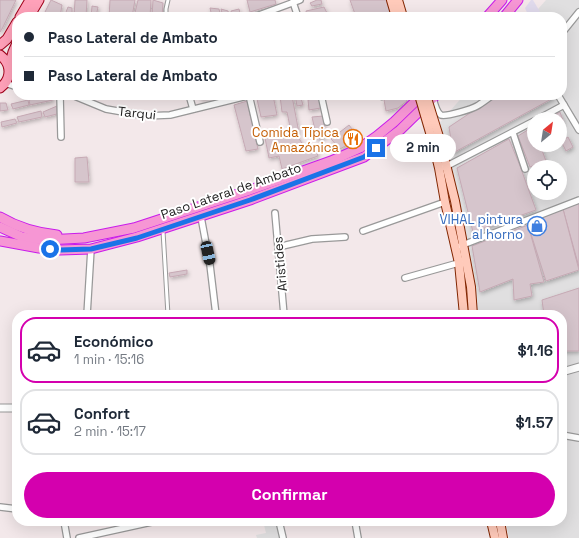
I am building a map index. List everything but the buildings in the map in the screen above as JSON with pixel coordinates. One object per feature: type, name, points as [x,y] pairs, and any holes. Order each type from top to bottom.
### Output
[{"type":"highway","points":[[491,12],[502,0]]},
{"type":"highway","points":[[508,12],[518,0]]},
{"type":"highway","name":"Paso Lateral de Ambato","points":[[84,238],[141,226],[331,161],[360,148],[378,136],[415,100]]},
{"type":"highway","name":"Paso Lateral de Ambato","points":[[0,241],[60,250],[91,249],[137,238],[201,217],[364,157],[400,130],[428,100]]},
{"type":"highway","points":[[0,217],[12,224],[45,234],[84,238]]},
{"type":"highway","points":[[0,227],[22,236],[35,239],[46,240],[84,238]]},
{"type":"highway","points":[[0,236],[11,243]]},
{"type":"main road","points":[[23,12],[30,0]]},
{"type":"main road","points":[[33,12],[39,0]]},
{"type":"main road","points":[[391,0],[395,12]]},
{"type":"main road","points":[[398,0],[402,12]]},
{"type":"main road","points":[[0,45],[7,39],[12,30]]},
{"type":"main road","points":[[3,85],[8,78],[12,52]]},
{"type":"main road","points":[[0,55],[9,67]]},
{"type":"main road","points":[[422,100],[455,201],[459,247]]},
{"type":"main road","points":[[432,100],[436,142]]},
{"type":"main road","points":[[443,167],[445,202],[459,247],[462,262],[471,287],[473,310]]},
{"type":"main road","points":[[462,262],[464,310]]},
{"type":"main road","points":[[492,526],[495,538]]},
{"type":"main road","points":[[501,526],[503,538]]},
{"type":"street","points":[[266,12],[293,1],[300,0]]},
{"type":"street","points":[[293,1],[296,12]]},
{"type":"street","points":[[567,27],[579,12]]},
{"type":"street","points":[[60,100],[61,137]]},
{"type":"street","name":"Tarqui","points":[[84,100],[106,109],[146,116],[170,115],[230,100]]},
{"type":"street","points":[[191,100],[193,109]]},
{"type":"street","points":[[251,100],[260,142]]},
{"type":"street","points":[[322,100],[327,122]]},
{"type":"street","points":[[433,100],[438,113],[445,115],[476,106],[485,100]]},
{"type":"street","points":[[561,100],[579,129]]},
{"type":"street","points":[[551,112],[564,105]]},
{"type":"street","points":[[443,167],[527,125]]},
{"type":"street","points":[[513,133],[525,169]]},
{"type":"street","points":[[459,247],[579,200]]},
{"type":"street","points":[[363,231],[445,202]]},
{"type":"street","name":"Aristides","points":[[275,213],[284,310]]},
{"type":"street","points":[[201,217],[210,265],[215,310]]},
{"type":"street","points":[[278,247],[312,239],[345,237]]},
{"type":"street","points":[[87,310],[91,249]]},
{"type":"street","points":[[404,278],[462,262]]},
{"type":"street","points":[[567,371],[579,367]]},
{"type":"street","points":[[0,408],[12,408]]},
{"type":"street","points":[[567,436],[579,438]]},
{"type":"street","points":[[0,507],[12,508]]},
{"type":"street","points":[[65,526],[67,538]]},
{"type":"street","points":[[79,538],[133,526]]},
{"type":"street","points":[[280,526],[283,538]]},
{"type":"street","points":[[355,526],[358,538]]},
{"type":"lane","points":[[166,12],[166,3],[168,0]]},
{"type":"lane","points":[[163,229],[168,310]]},
{"type":"shaded area","points":[[531,0],[533,0],[540,12],[527,12],[525,8]]},
{"type":"shaded area","points":[[546,0],[579,0],[579,538],[509,538],[507,526],[567,526],[567,310],[468,310],[436,127],[460,100],[567,100],[567,12],[535,12]]},
{"type":"shaded area","points":[[264,526],[276,526],[280,538],[257,538],[256,535],[266,533]]},
{"type":"place","name":"Comida Típica Amazónica","points":[[353,139]]},
{"type":"place","name":"VIHAL pintura al horno","points":[[537,226]]},
{"type":"route","points":[[50,249],[91,249],[137,238],[250,200],[364,157],[376,148]]}]
